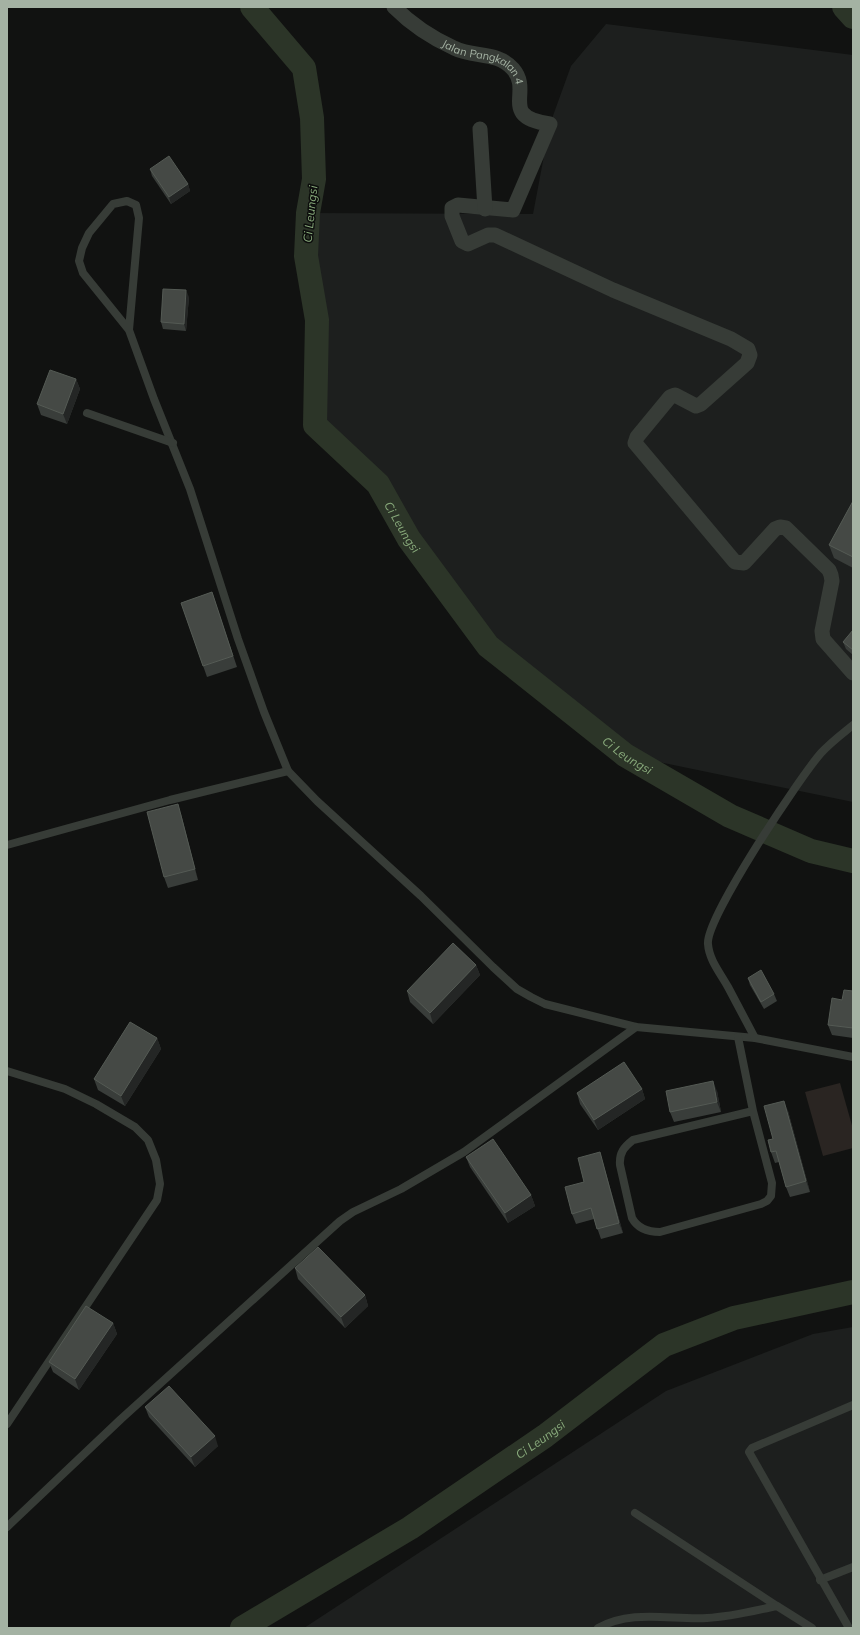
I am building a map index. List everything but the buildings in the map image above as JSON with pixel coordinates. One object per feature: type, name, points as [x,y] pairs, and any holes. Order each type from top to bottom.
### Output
[{"type":"street","name":"Jalan Pangkalan 4","points":[[394,7],[421,30],[454,48],[465,52],[483,54],[503,61],[517,75],[521,109],[527,118],[534,122],[550,124],[515,208],[509,211],[485,209]]},
{"type":"street","points":[[480,129],[485,209],[458,205],[452,208],[452,216],[464,242],[468,244],[488,235],[495,235],[613,290],[731,339],[748,349],[750,355],[747,362],[701,404],[696,406],[679,396],[670,397],[637,437],[636,443],[735,562],[744,563],[775,529],[783,527],[786,528],[829,570],[832,581],[822,631],[823,639],[853,672]]},
{"type":"lane","points":[[129,330],[138,218],[136,205],[127,201],[113,204],[89,233],[82,248],[79,261],[83,273],[129,330],[190,489],[238,638],[264,712],[288,771],[317,801],[421,896],[517,989],[546,1004],[636,1027],[755,1038],[853,1057]]},
{"type":"lane","points":[[87,413],[173,443]]},
{"type":"lane","points":[[755,1038],[709,952],[708,934],[722,905],[794,788],[821,753],[836,738],[853,725]]},
{"type":"lane","points":[[7,845],[170,800],[288,771]]},
{"type":"lane","points":[[7,1527],[133,1408],[340,1221],[359,1208],[401,1189],[464,1152],[636,1027]]},
{"type":"lane","points":[[738,1037],[753,1111],[772,1183],[768,1202],[660,1232],[647,1230],[636,1224],[632,1218],[620,1165],[620,1156],[625,1146],[633,1140],[753,1111]]},
{"type":"lane","points":[[7,1071],[65,1089],[96,1104],[135,1128],[148,1140],[152,1148],[160,1184],[157,1200],[7,1424]]},
{"type":"lane","points":[[849,1628],[820,1580],[749,1452],[752,1448],[853,1405]]},
{"type":"lane","points":[[635,1513],[812,1628]]},
{"type":"lane","points":[[820,1580],[853,1567]]},
{"type":"lane","points":[[598,1628],[609,1622],[627,1618],[645,1616],[689,1619],[727,1617],[776,1606]]},
{"type":"shaded area","points":[[606,24],[853,55],[853,802],[625,755],[488,646],[429,566],[378,484],[315,425],[317,320],[306,256],[308,213],[533,214],[550,124],[571,66]]},
{"type":"shaded area","points":[[840,1083],[853,1129],[853,1148],[823,1156],[805,1092]]},
{"type":"shaded area","points":[[853,1327],[853,1628],[304,1628],[666,1391],[813,1334]]},
{"type":"waterway","name":"Ci Leungsi","points":[[252,7],[304,68],[312,118],[314,179],[308,213],[306,256],[317,320],[315,425],[378,484],[409,539],[488,646],[625,755],[730,816],[811,851],[853,861]]},
{"type":"waterway","name":"Ci Leungsi","points":[[844,7],[853,17]]},
{"type":"waterway","name":"Ci Leungsi","points":[[242,1628],[410,1528],[545,1436],[664,1345],[734,1318],[853,1292]]}]
